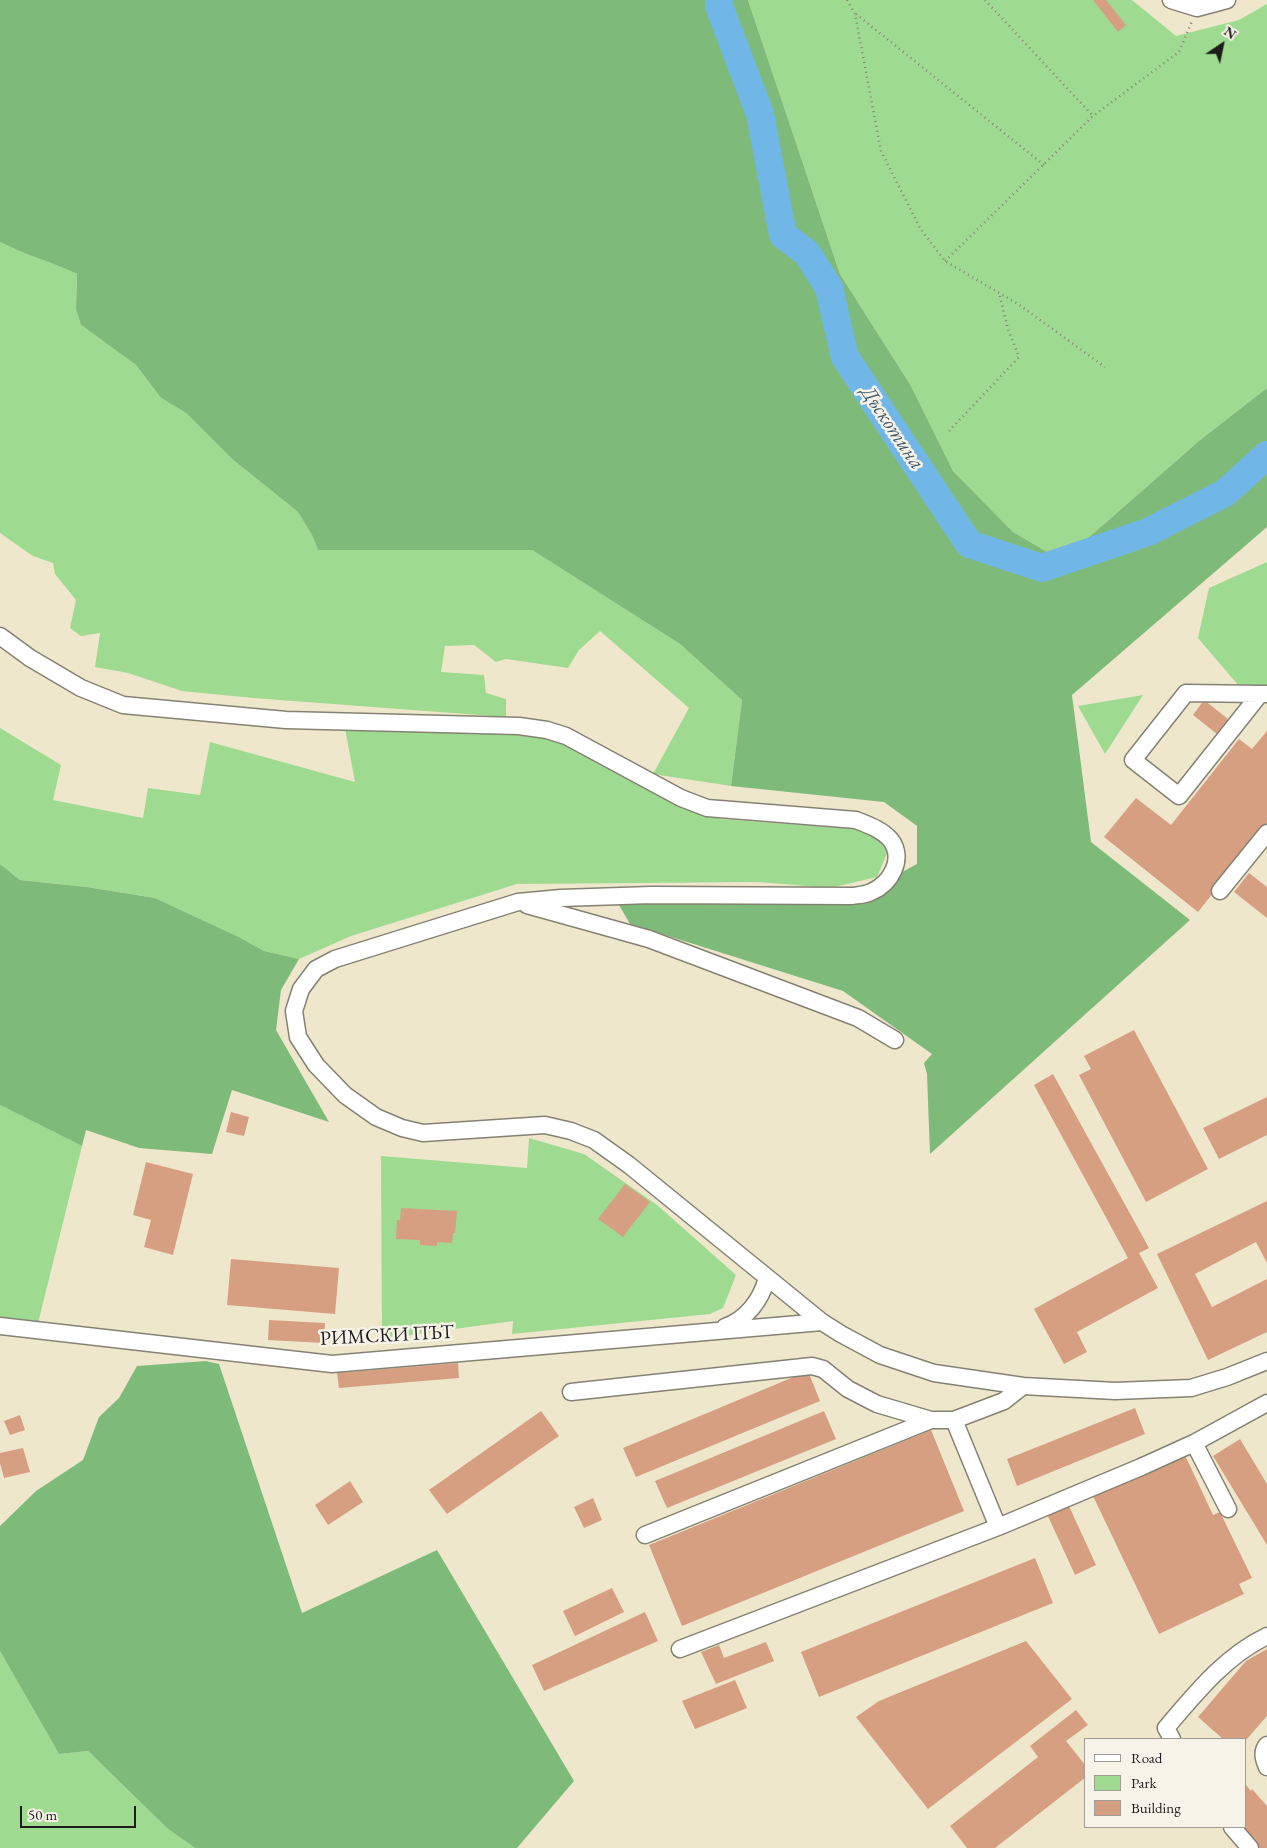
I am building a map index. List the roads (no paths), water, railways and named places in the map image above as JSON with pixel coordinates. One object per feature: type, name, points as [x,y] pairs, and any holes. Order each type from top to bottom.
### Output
[{"type":"street","points":[[1171,0],[1197,8],[1227,0]]},
{"type":"street","points":[[0,636],[30,658],[81,688],[123,705],[286,720],[519,726],[547,730],[566,736],[681,798],[707,808],[856,820],[874,827],[890,840],[897,855],[895,870],[885,883],[870,892],[852,896],[651,894],[518,902],[335,959],[316,969],[301,989],[294,1011],[298,1036],[316,1065],[345,1094],[376,1117],[402,1128],[423,1133],[545,1125],[571,1131],[594,1140],[629,1165],[822,1322],[860,1345],[916,1368],[934,1374],[1023,1386],[1115,1391],[1190,1388],[1267,1361]]},
{"type":"street","points":[[1186,693],[1264,694],[1179,796],[1133,760],[1186,693]]},
{"type":"street","points":[[1220,891],[1267,833]]},
{"type":"street","points":[[518,902],[649,939],[858,1018],[895,1040]]},
{"type":"street","name":"РИМСКИ ПЪТ","points":[[717,1330],[739,1320],[748,1312],[760,1295],[767,1278]]},
{"type":"street","name":"РИМСКИ ПЪТ","points":[[0,1326],[332,1364],[822,1322]]},
{"type":"street","points":[[571,1392],[812,1366],[823,1369],[848,1388],[877,1404],[931,1420],[954,1420],[1004,1401],[1023,1386]]},
{"type":"street","points":[[680,1649],[998,1527],[1194,1443],[1267,1403]]},
{"type":"street","points":[[644,1535],[931,1420]]},
{"type":"street","points":[[954,1420],[998,1527]]},
{"type":"street","points":[[1194,1443],[1228,1509]]},
{"type":"street","points":[[1171,1738],[1166,1728],[1219,1668],[1267,1636]]},
{"type":"street","points":[[1267,1745],[1264,1748],[1263,1759],[1267,1767]]},
{"type":"street","points":[[1233,1828],[1250,1848]]},
{"type":"waterway","name":"Дъскотина","points":[[719,0],[719,6],[760,114],[783,235],[807,253],[829,288],[845,357],[969,544],[1042,568],[1148,532],[1225,493],[1267,455]]}]
